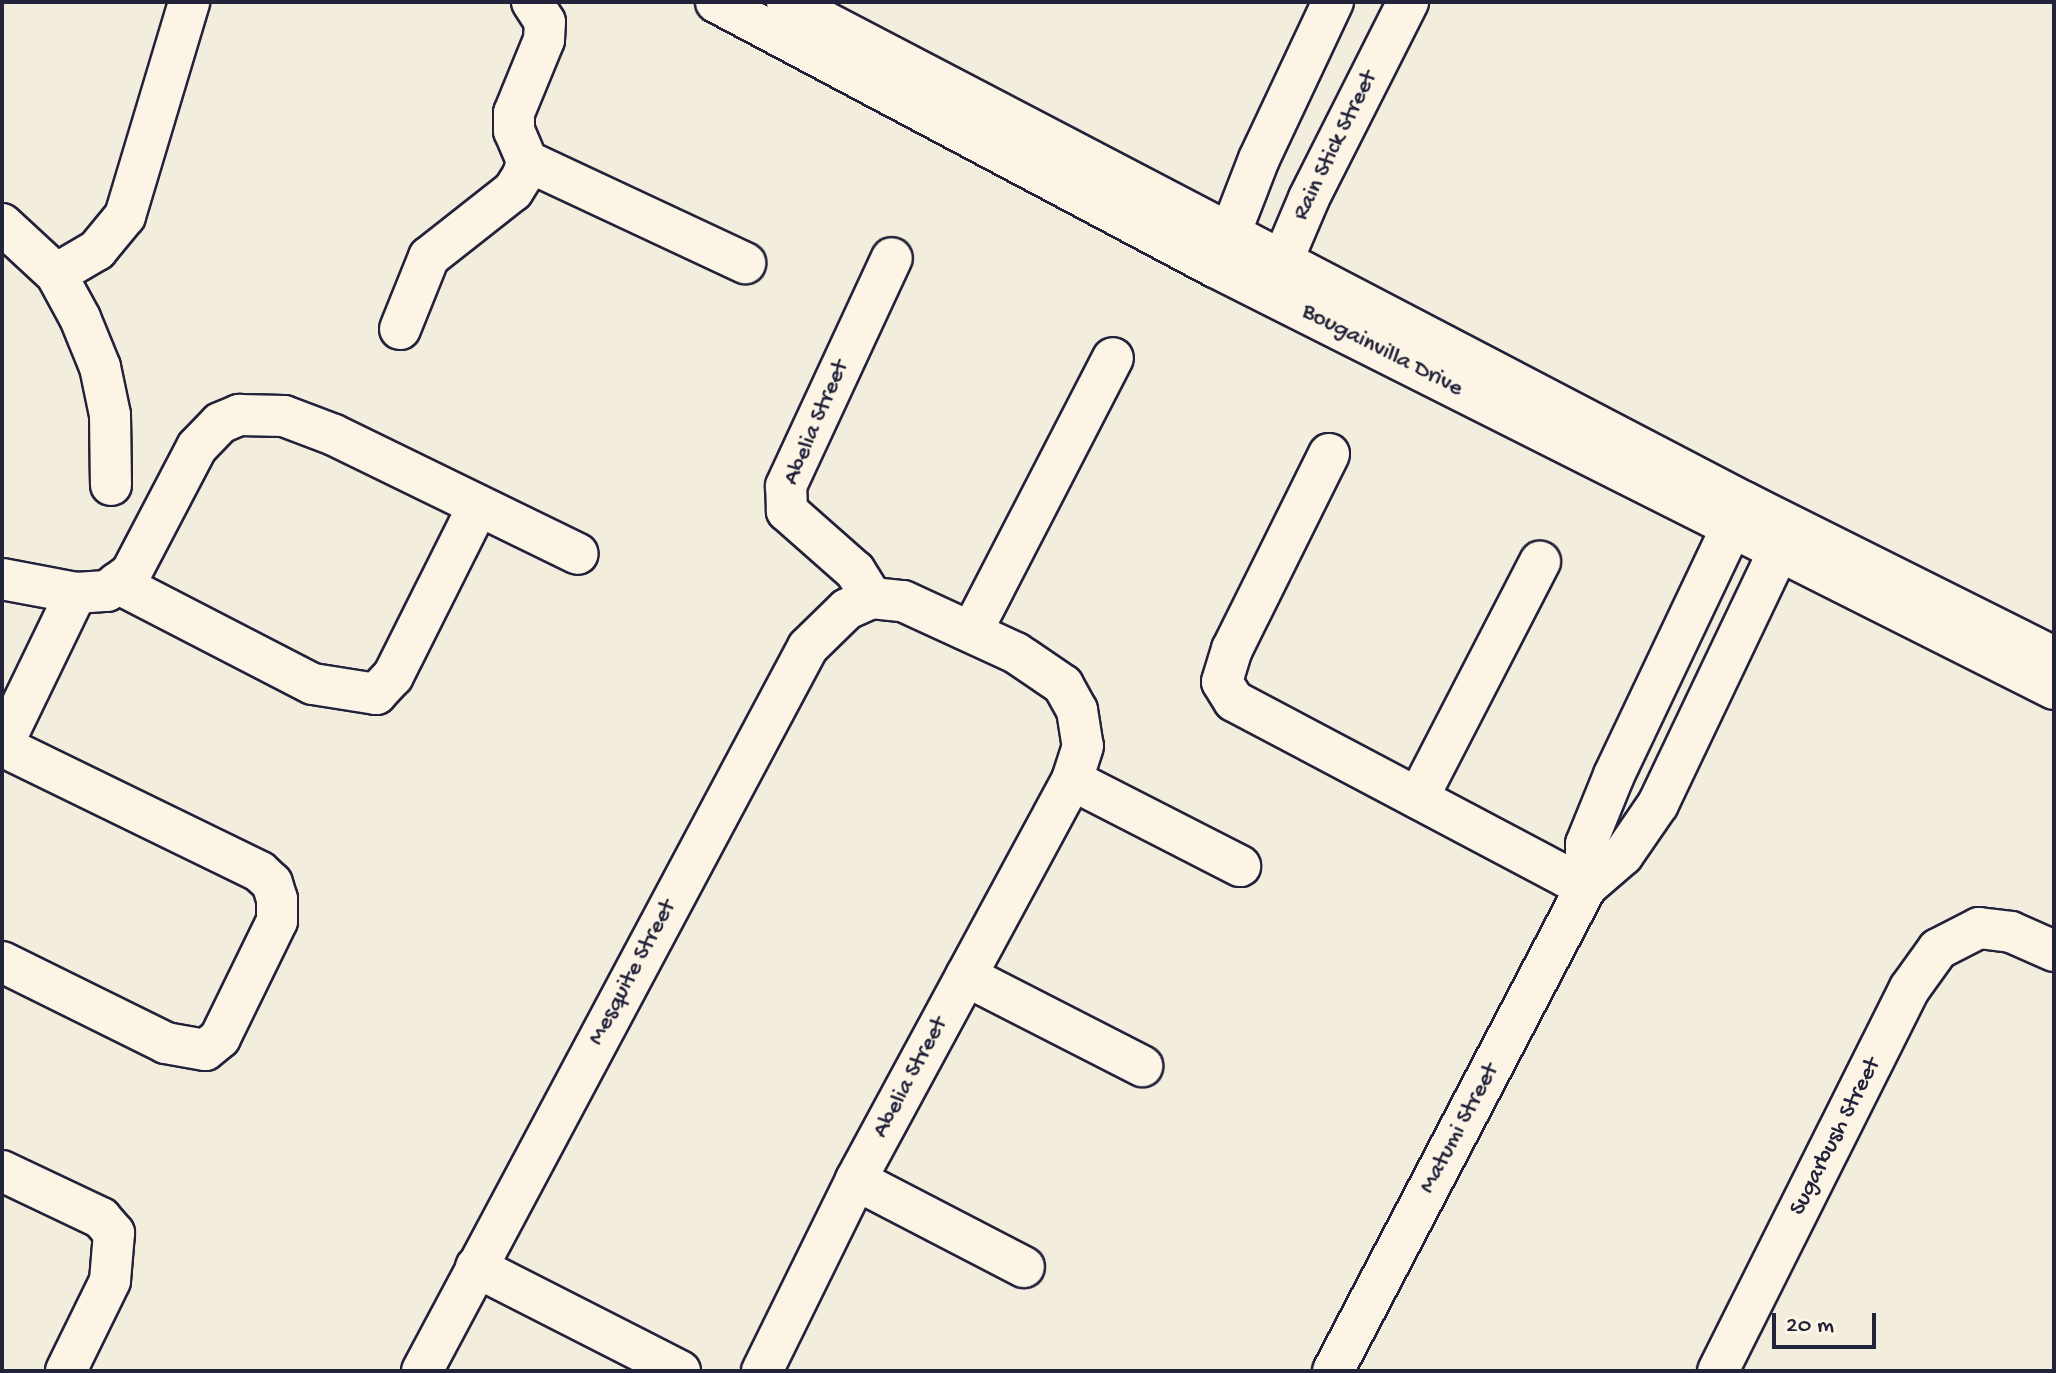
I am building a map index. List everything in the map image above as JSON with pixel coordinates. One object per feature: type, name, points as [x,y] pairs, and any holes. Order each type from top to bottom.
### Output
[{"type":"street","points":[[56,274],[97,250],[125,216],[189,2]]},
{"type":"street","points":[[400,329],[429,257],[513,191],[527,161],[513,122],[518,96],[544,40],[545,22],[532,2]]},
{"type":"street","name":"Bougainvilla Drive","points":[[716,2],[1276,276],[1738,516],[2054,657]]},
{"type":"street","name":"Bougainvilla Drive","points":[[787,2],[1223,251]]},
{"type":"street","points":[[1223,251],[1259,159],[1333,2]]},
{"type":"street","name":"Rain Stick Street","points":[[1276,276],[1408,2]]},
{"type":"street","points":[[527,161],[745,263]]},
{"type":"street","points":[[2,224],[56,274],[100,367],[110,415],[111,485]]},
{"type":"street","name":"Abelia Street","points":[[762,1371],[856,1180],[1072,780],[1083,746],[1077,710],[1063,685],[972,631],[903,601],[872,598],[855,571],[787,511],[786,486],[892,258]]},
{"type":"street","points":[[972,631],[1113,358]]},
{"type":"street","points":[[2,579],[76,593],[107,591],[131,573],[151,540],[197,447],[220,423],[239,415],[296,421],[578,554]]},
{"type":"street","points":[[1329,454],[1232,649],[1222,682],[1234,701],[1586,887]]},
{"type":"street","points":[[117,583],[313,684],[376,694],[393,676],[478,506]]},
{"type":"street","name":"Matumi Street","points":[[1586,887],[1586,844],[1614,775],[1738,516]]},
{"type":"street","name":"Bougainvilla Drive","points":[[1785,539],[2054,689]]},
{"type":"street","name":"Matumi Street","points":[[1333,1371],[1586,887],[1643,831],[1785,539]]},
{"type":"street","points":[[1418,798],[1540,562]]},
{"type":"street","points":[[2,962],[166,1043],[205,1050],[220,1038],[277,921],[277,899],[272,883],[260,872],[2,746],[76,593]]},
{"type":"street","name":"Mesquite Street","points":[[422,1371],[808,647],[827,624],[872,598]]},
{"type":"street","points":[[1072,780],[1240,866]]},
{"type":"street","name":"Sugarbush Street","points":[[1718,1371],[1910,988],[1938,949],[1979,928],[2011,932],[2054,951]]},
{"type":"street","points":[[966,976],[1142,1066]]},
{"type":"street","points":[[2,1171],[101,1218],[114,1233],[110,1281],[66,1371]]},
{"type":"street","points":[[856,1180],[1024,1267]]},
{"type":"street","points":[[476,1267],[680,1371]]}]
